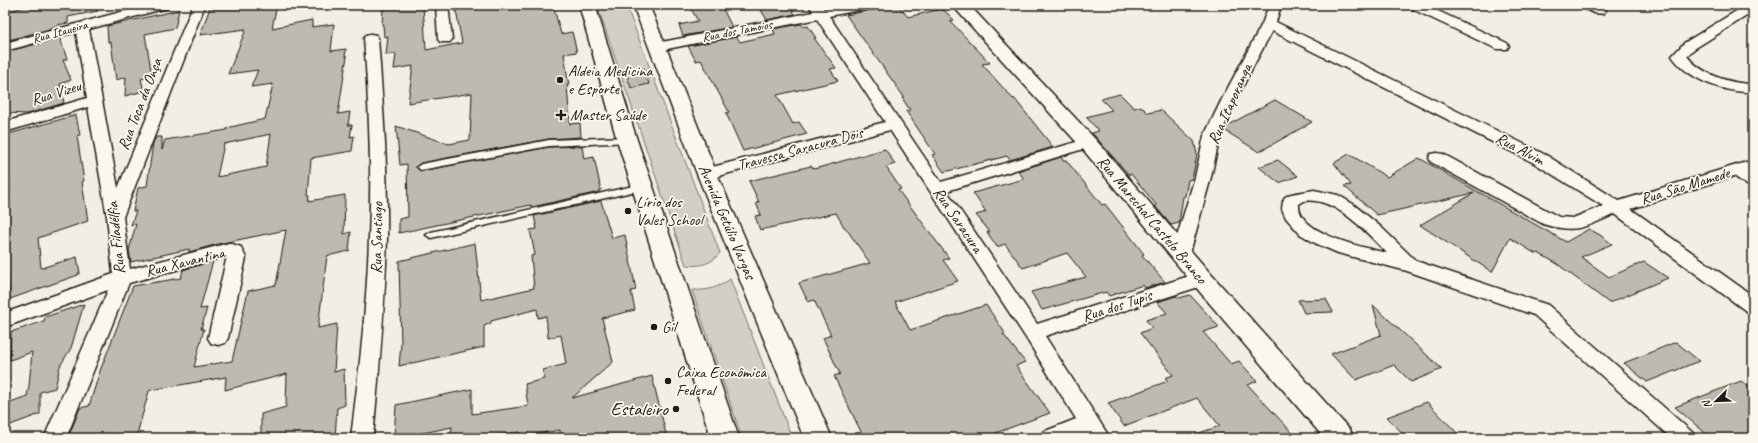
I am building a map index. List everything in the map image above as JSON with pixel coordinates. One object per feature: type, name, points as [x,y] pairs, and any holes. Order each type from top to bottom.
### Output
[{"type":"main road","points":[[587,5],[627,140],[725,438]]},
{"type":"main road","name":"Avenida Getúlio Vargas","points":[[641,5],[707,174],[818,438]]},
{"type":"main road","name":"Rua Marechal Castelo Branco","points":[[960,5],[1088,143],[1181,252],[1202,279],[1340,438]]},
{"type":"street","name":"Rua Itaueira","points":[[5,47],[162,5]]},
{"type":"street","name":"Rua Toca da Onça","points":[[115,217],[198,5]]},
{"type":"street","points":[[442,5],[446,39]]},
{"type":"street","name":"Rua dos Tamoios","points":[[657,47],[818,10],[865,5]]},
{"type":"street","name":"Rua Itaporanga","points":[[1181,252],[1203,177],[1212,136],[1269,24],[1275,5]]},
{"type":"street","points":[[1415,5],[1502,46]]},
{"type":"street","points":[[1753,6],[1689,46],[1679,56],[1682,62],[1690,67],[1728,86],[1753,88]]},
{"type":"street","name":"Rua Saracura","points":[[818,10],[1033,333],[1094,431]]},
{"type":"street","name":"Rua Alvim","points":[[1269,24],[1540,159],[1617,207],[1753,306]]},
{"type":"street","name":"Rua Filadélfia","points":[[55,438],[122,278],[115,217],[82,27]]},
{"type":"street","name":"Rua Santiago","points":[[362,438],[377,264],[377,112],[371,38]]},
{"type":"street","name":"Rua Vizeu","points":[[5,127],[95,100]]},
{"type":"street","name":"Travessa Saracura Dois","points":[[707,174],[893,124]]},
{"type":"street","points":[[937,188],[1088,143]]},
{"type":"street","name":"Rua São Mamede","points":[[1437,158],[1549,220],[1559,223],[1575,224],[1617,207],[1753,164]]},
{"type":"street","points":[[1736,170],[1753,181]]},
{"type":"street","points":[[1410,265],[1366,225],[1337,202],[1321,196],[1304,195],[1291,201],[1290,209],[1294,218],[1306,230],[1321,239],[1344,249],[1410,265],[1541,310],[1685,438]]},
{"type":"street","name":"Rua Xavantina","points":[[5,320],[122,278],[229,249],[235,251],[237,258],[218,338]]},
{"type":"street","name":"Rua dos Tupis","points":[[1033,333],[1202,279]]},
{"type":"street","points":[[1050,438],[1094,431]]},
{"type":"lane","points":[[421,167],[549,143],[627,140]]},
{"type":"lane","points":[[431,235],[642,187]]},
{"type":"shaded area","points":[[597,5],[626,5],[720,253],[713,260],[705,264],[696,266],[686,265]]},
{"type":"shaded area","points":[[730,279],[792,438],[742,438],[692,290],[712,288],[721,285]]},
{"type":"building","points":[[31,5],[97,5],[98,11],[68,17],[68,23],[5,41],[5,12]]},
{"type":"building","points":[[211,5],[277,5],[272,28],[312,20],[312,27],[334,24],[331,51],[346,49],[345,56],[347,56],[338,114],[350,112],[348,125],[352,125],[350,137],[354,136],[352,151],[311,158],[308,195],[310,195],[309,201],[345,195],[344,234],[351,232],[349,251],[327,256],[318,328],[337,324],[334,372],[344,369],[345,405],[337,408],[335,438],[261,438],[261,414],[286,407],[287,374],[225,390],[226,377],[151,390],[149,391],[136,438],[68,438],[80,408],[89,406],[100,371],[133,286],[181,278],[183,270],[213,261],[200,309],[207,308],[201,329],[204,329],[194,367],[232,361],[248,291],[276,285],[286,230],[218,244],[189,252],[189,249],[131,262],[129,250],[136,224],[131,225],[136,211],[133,211],[138,188],[147,186],[153,143],[156,137],[162,137],[162,150],[165,140],[227,130],[227,128],[265,119],[273,84],[251,87],[258,70],[228,74],[246,29],[200,35]],"holes":[[[271,134],[266,167],[217,177],[224,144]]]},
{"type":"building","points":[[388,5],[423,5],[426,50],[462,43],[455,5],[553,5],[561,34],[572,32],[577,52],[564,54],[569,85],[567,85],[570,124],[580,123],[581,137],[549,139],[421,163],[416,167],[421,171],[549,147],[582,146],[584,159],[594,157],[601,190],[599,190],[599,192],[532,207],[531,205],[399,233],[399,219],[408,217],[407,164],[400,165],[396,126],[449,144],[470,140],[472,93],[408,103],[413,66],[394,69],[396,54],[386,55],[388,36],[384,37],[382,25],[383,7]]},
{"type":"building","points":[[689,5],[721,5],[732,27],[683,36],[679,25],[698,21]]},
{"type":"building","points":[[758,5],[789,5],[795,14],[767,20]]},
{"type":"building","points":[[898,5],[908,17],[941,9],[945,11],[954,20],[950,21],[990,63],[982,64],[1013,99],[1014,98],[1053,147],[1010,160],[1007,156],[944,172],[932,155],[935,154],[906,111],[910,110],[902,98],[904,97],[846,15]]},
{"type":"building","points":[[179,10],[175,28],[145,34],[152,76],[141,79],[144,91],[125,96],[126,77],[116,80],[111,42],[108,42],[107,26]]},
{"type":"building","points":[[801,24],[804,27],[808,26],[816,38],[814,38],[836,68],[830,69],[838,81],[777,95],[793,124],[799,122],[807,134],[743,151],[726,113],[729,112],[701,60],[696,61],[688,46],[737,37],[740,42],[775,34],[773,29]]},
{"type":"building","points":[[60,38],[67,59],[63,60],[71,80],[60,84],[64,103],[27,114],[5,113],[5,52]]},
{"type":"building","points":[[644,68],[649,84],[631,88],[626,72]]},
{"type":"building","points":[[1120,94],[1134,108],[1141,106],[1148,113],[1161,110],[1194,141],[1197,154],[1192,179],[1188,180],[1185,196],[1183,197],[1179,223],[1171,225],[1131,174],[1129,175],[1092,133],[1099,131],[1086,117],[1112,110],[1101,99]]},
{"type":"building","points":[[1275,100],[1312,122],[1259,152],[1224,130],[1226,126]]},
{"type":"building","points":[[76,115],[80,135],[77,136],[88,221],[38,238],[41,268],[77,257],[80,273],[10,299],[5,252],[5,190],[10,188],[8,163],[5,163],[5,135]]},
{"type":"building","points":[[885,149],[895,164],[886,167],[901,189],[898,190],[949,258],[943,260],[958,281],[895,302],[910,330],[986,305],[1005,333],[1003,334],[1025,362],[1016,366],[1050,413],[982,438],[864,438],[834,376],[840,374],[823,338],[831,335],[814,300],[808,302],[799,283],[870,263],[844,227],[836,213],[760,230],[755,216],[761,215],[756,203],[759,202],[749,181],[811,166],[814,169]]},
{"type":"building","points":[[1349,154],[1387,177],[1419,158],[1566,242],[1589,229],[1600,235],[1612,244],[1581,257],[1609,277],[1644,262],[1668,278],[1609,303],[1556,263],[1538,253],[1536,254],[1510,238],[1492,272],[1420,225],[1474,193],[1377,215],[1344,186],[1351,185],[1334,163]]},
{"type":"building","points":[[1061,157],[1063,160],[1066,160],[1102,205],[1105,204],[1144,254],[1142,255],[1165,282],[1145,288],[1143,285],[1109,296],[1106,292],[1042,310],[1031,292],[1086,277],[1067,253],[1023,268],[1005,244],[997,247],[987,232],[990,232],[976,215],[986,212],[973,193],[1024,179],[1018,171]]},
{"type":"building","points":[[1278,160],[1298,176],[1279,183],[1259,167]]},
{"type":"building","points":[[601,201],[612,238],[625,235],[636,290],[631,291],[635,310],[602,318],[613,362],[572,398],[652,376],[666,434],[654,438],[560,438],[560,430],[520,437],[520,432],[480,438],[450,438],[452,427],[418,434],[418,438],[394,438],[396,405],[472,389],[472,414],[528,406],[525,384],[544,379],[543,370],[566,364],[561,335],[548,338],[546,316],[538,318],[537,309],[491,321],[491,323],[484,326],[484,347],[399,366],[401,344],[399,261],[475,243],[481,300],[534,288],[531,256],[535,255],[530,230],[537,229],[534,216]]},
{"type":"building","points":[[1190,295],[1219,327],[1203,332],[1231,364],[1239,361],[1257,381],[1248,385],[1297,438],[1193,438],[1193,435],[1220,426],[1197,398],[1124,426],[1108,403],[1168,381],[1165,378],[1173,375],[1140,333],[1152,328],[1146,320],[1167,313],[1157,302],[1176,296],[1179,298]]},
{"type":"building","points":[[1326,299],[1333,312],[1304,313],[1298,300]]},
{"type":"building","points":[[84,304],[71,348],[60,366],[55,388],[40,392],[40,414],[5,427],[5,404],[27,396],[32,352],[10,360],[11,332],[44,321],[45,317]]},
{"type":"building","points":[[1373,305],[1442,369],[1411,382],[1394,365],[1356,380],[1331,354],[1381,335]]},
{"type":"building","points":[[1676,342],[1699,361],[1647,382],[1624,363]]},
{"type":"building","points":[[1741,381],[1753,390],[1753,438],[1711,438],[1675,407]]},
{"type":"building","points":[[1427,402],[1462,438],[1407,438],[1387,417]]},
{"type":"place","name":"Aldeia Medicina e Esporte","points":[[560,80]]},
{"type":"place","name":"Master Saúde","points":[[561,115]]},
{"type":"place","name":"Lírio dos Vales School","points":[[628,211]]},
{"type":"place","name":"Gil","points":[[654,327]]},
{"type":"place","name":"Caixa Econômica Federal","points":[[668,381]]},
{"type":"place","name":"Estaleiro","points":[[676,409]]}]
